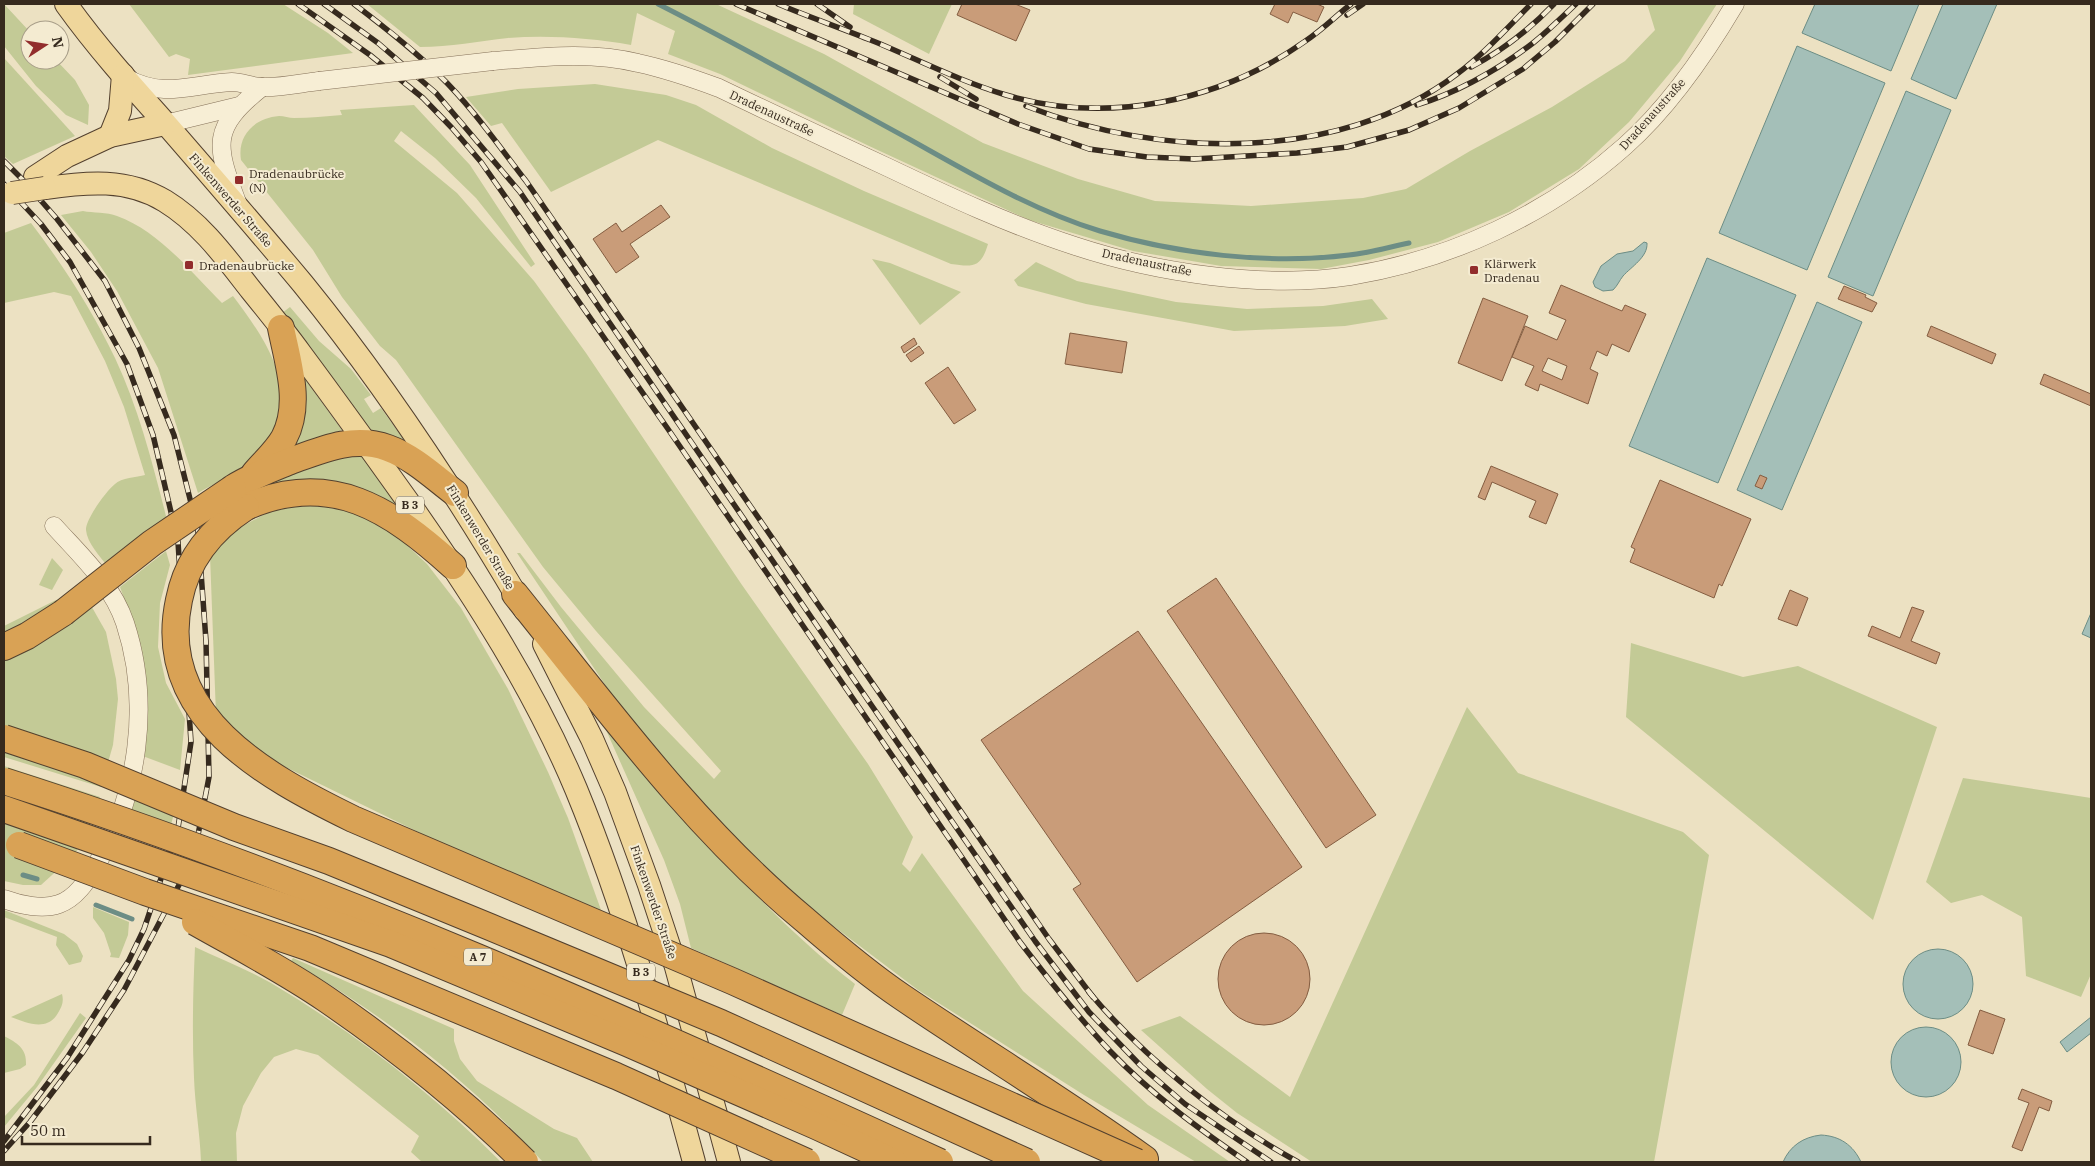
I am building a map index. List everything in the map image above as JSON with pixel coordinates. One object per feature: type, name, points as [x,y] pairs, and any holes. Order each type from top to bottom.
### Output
[{"type":"highway","points":[[281,328],[292,381],[291,416],[284,437],[243,491],[220,526],[196,554],[181,587],[176,611],[175,636],[178,664],[190,695],[212,725],[234,747],[281,780],[353,819],[732,981],[1137,1162]]},
{"type":"highway","points":[[4,647],[27,636],[62,613],[152,543],[243,491],[325,448],[351,443],[389,448],[407,458],[455,493]]},
{"type":"highway","points":[[243,491],[261,500],[282,495],[322,493],[349,497],[394,518],[423,539],[453,566]]},
{"type":"highway","points":[[515,594],[687,805],[733,853],[804,920],[902,997],[1096,1123],[1150,1162]]},
{"type":"highway","points":[[4,738],[85,765],[234,827],[330,861],[490,927],[721,1023],[1027,1162]]},
{"type":"highway","name":"A 7","points":[[4,781],[199,849],[477,957],[696,1051],[940,1162]]},
{"type":"highway","name":"A 7","points":[[4,809],[391,944],[636,1047],[894,1162]]},
{"type":"highway","points":[[4,840],[145,892],[310,948],[616,1076],[807,1162]]},
{"type":"highway","points":[[145,892],[325,998],[404,1056],[462,1104],[525,1162]]},
{"type":"main road","name":"Finkenwerder Straße","points":[[66,4],[122,76],[240,209],[304,286],[400,411],[455,493],[515,594],[568,688],[615,792],[676,968],[729,1162]]},
{"type":"main road","points":[[110,136],[120,110],[122,76]]},
{"type":"main road","points":[[8,195],[40,182],[67,156],[110,136],[165,124]]},
{"type":"main road","name":"B 3","points":[[40,182],[99,182],[136,188],[168,203],[204,233],[281,328],[367,444],[453,566],[510,655],[536,703],[575,787],[603,858],[638,960],[694,1162]]},
{"type":"street","name":"Dradenaustraße","points":[[262,88],[493,61],[570,56],[638,62],[687,76],[719,88],[971,207],[1076,246],[1164,268],[1227,277],[1279,281],[1305,280],[1350,276],[1432,256],[1508,225],[1570,189],[1626,146],[1672,96],[1714,40],[1735,4]]},
{"type":"street","points":[[122,76],[157,90],[234,82],[262,88]]},
{"type":"street","points":[[240,209],[226,172],[221,146],[223,132],[228,121],[239,106],[262,88]]},
{"type":"street","points":[[165,124],[239,106]]},
{"type":"street","points":[[4,899],[37,906],[58,905],[73,898],[93,871],[110,843],[128,791],[137,742],[138,683],[133,654],[124,622],[110,590],[54,526]]},
{"type":"green space","points":[[4,4],[20,21],[20,66],[4,46]]},
{"type":"green space","points":[[129,4],[283,4],[328,33],[353,53],[188,75],[190,59],[176,54],[169,57]]},
{"type":"green space","points":[[367,4],[716,4],[824,54],[983,143],[1078,179],[1155,201],[1251,206],[1363,198],[1406,189],[1470,151],[1552,107],[1625,61],[1655,30],[1647,4],[1717,4],[1680,61],[1629,122],[1579,169],[1509,212],[1438,242],[1369,260],[1321,269],[1221,266],[1133,251],[1029,220],[720,74],[668,54],[675,31],[637,13],[631,45],[585,39],[539,37],[508,38],[420,47]]},
{"type":"green space","points":[[854,4],[952,4],[929,54],[853,14]]},
{"type":"green space","points":[[4,58],[75,136],[13,164],[4,156]]},
{"type":"green space","points":[[23,70],[66,70],[75,80],[89,105],[88,125],[66,115],[36,86]]},
{"type":"green space","points":[[595,84],[666,95],[696,105],[772,148],[864,191],[988,244],[985,252],[979,262],[975,264],[965,266],[951,264],[658,140],[551,192],[502,123],[491,126],[466,97],[518,89]]},
{"type":"green space","points":[[414,105],[470,165],[535,264],[531,267],[476,198],[435,158],[401,131],[394,141],[457,193],[534,281],[586,353],[742,585],[868,764],[913,837],[902,864],[910,872],[922,853],[1023,991],[1148,1105],[1230,1162],[1196,1162],[1084,1095],[918,990],[795,897],[698,802],[622,710],[517,553],[520,553],[561,607],[644,707],[714,779],[721,771],[596,631],[543,567],[396,360],[380,346],[342,297],[313,250],[241,160],[240,151],[242,143],[249,130],[255,124],[270,117],[300,118],[342,115],[340,110]]},
{"type":"green space","points":[[83,211],[113,215],[132,223],[161,242],[222,303],[233,296],[257,330],[276,367],[281,405],[276,424],[265,444],[255,458],[246,466],[198,493],[158,368],[117,291],[91,252],[61,215]]},
{"type":"green space","points":[[31,223],[76,288],[97,323],[124,377],[151,458],[167,520],[108,567],[94,549],[87,535],[86,530],[89,519],[111,487],[125,479],[145,475],[124,407],[105,361],[71,296],[54,292],[4,303],[4,233]]},
{"type":"green space","points":[[872,259],[890,263],[961,292],[920,325]]},
{"type":"green space","points":[[1036,262],[1077,281],[1176,302],[1247,309],[1323,306],[1372,299],[1388,319],[1345,326],[1234,331],[1086,304],[1018,286],[1014,280]]},
{"type":"green space","points":[[290,307],[319,341],[351,369],[371,395],[364,399],[373,413],[381,408],[404,440],[397,440],[370,431],[282,313]]},
{"type":"green space","points":[[302,375],[342,430],[289,450]]},
{"type":"green space","points":[[362,455],[403,514],[256,490],[315,460]]},
{"type":"green space","points":[[314,503],[361,514],[396,535],[427,564],[461,608],[508,689],[548,772],[568,818],[601,910],[459,852],[269,759],[216,715],[210,555],[237,529],[280,506]]},
{"type":"green space","points":[[166,551],[170,565],[160,603],[158,647],[166,683],[185,719],[180,770],[140,755],[145,702],[143,660],[138,639],[120,587]]},
{"type":"green space","points":[[52,558],[63,570],[52,590],[39,585]]},
{"type":"green space","points":[[77,596],[89,602],[106,632],[116,679],[118,699],[113,745],[101,787],[4,757],[4,626],[56,600]]},
{"type":"green space","points":[[1631,643],[1743,677],[1798,666],[1937,727],[1873,920],[1626,717]]},
{"type":"green space","points":[[1467,707],[1518,773],[1683,832],[1709,855],[1654,1162],[1312,1162],[1237,1113],[1141,1030],[1180,1016],[1290,1097]]},
{"type":"green space","points":[[602,721],[753,892],[820,955],[855,984],[842,1015],[691,948],[680,904],[664,860]]},
{"type":"green space","points":[[4,766],[100,797],[85,838],[74,855],[41,885],[23,885],[4,881]]},
{"type":"green space","points":[[1963,778],[2091,798],[2091,974],[2081,997],[2026,976],[2022,917],[1982,895],[1951,903],[1926,882]]},
{"type":"green space","points":[[130,798],[174,813],[167,841],[123,824]]},
{"type":"green space","points":[[93,907],[129,922],[128,935],[119,958],[110,957],[111,954],[104,933],[93,918]]},
{"type":"green space","points":[[4,910],[64,934],[77,944],[83,956],[81,962],[69,965],[56,945],[57,937],[4,917]]},
{"type":"green space","points":[[195,947],[262,978],[302,1002],[362,1043],[420,1088],[501,1162],[422,1162],[411,1152],[419,1136],[318,1055],[296,1049],[274,1057],[261,1073],[243,1106],[236,1133],[237,1162],[201,1162],[193,1062]]},
{"type":"green space","points":[[293,958],[454,1029],[454,1041],[460,1059],[477,1081],[554,1129],[577,1138],[593,1162],[543,1162],[486,1104],[456,1077],[393,1027],[291,961]]},
{"type":"green space","points":[[62,994],[63,1002],[61,1008],[53,1019],[48,1022],[36,1024],[11,1017]]},
{"type":"green space","points":[[80,1013],[86,1018],[37,1087],[4,1127],[4,1117],[34,1085]]},
{"type":"green space","points":[[4,1036],[23,1050],[26,1065],[20,1069],[4,1073]]},
{"type":"water","points":[[1815,4],[1919,4],[1891,71],[1802,33]]},
{"type":"water","points":[[1943,4],[1997,4],[1956,99],[1911,79]]},
{"type":"water","points":[[1797,46],[1885,83],[1807,270],[1719,233]]},
{"type":"water","points":[[1906,91],[1951,110],[1873,296],[1828,277]]},
{"type":"water","points":[[1644,242],[1647,243],[1645,253],[1623,276],[1613,290],[1603,291],[1595,287],[1593,282],[1601,266],[1617,254],[1633,251]]},
{"type":"water","points":[[1707,258],[1796,295],[1718,483],[1629,446]]},
{"type":"water","points":[[1817,302],[1862,322],[1782,510],[1737,490]]},
{"type":"water","points":[[2091,613],[2091,638],[2082,634]]},
{"type":"water","points":[[1931,949],[1945,949],[1958,955],[1967,964],[1973,977],[1971,997],[1963,1009],[1945,1019],[1931,1019],[1918,1013],[1909,1004],[1903,991],[1903,977],[1909,964],[1918,955]]},
{"type":"water","points":[[2091,1017],[2091,1033],[2067,1052],[2060,1042]]},
{"type":"water","points":[[1926,1027],[1945,1033],[1955,1043],[1961,1062],[1955,1081],[1945,1091],[1926,1097],[1907,1091],[1897,1081],[1891,1062],[1897,1043],[1907,1033]]},
{"type":"water","points":[[1821,1135],[1834,1137],[1845,1142],[1861,1162],[1783,1162],[1789,1151],[1798,1143]]},
{"type":"building","points":[[962,4],[1015,4],[1030,10],[1016,41],[957,15]]},
{"type":"building","points":[[1275,4],[1317,4],[1324,7],[1317,22],[1293,12],[1288,23],[1270,14]]},
{"type":"building","points":[[661,205],[670,217],[630,244],[639,257],[616,273],[593,239],[616,223],[622,232]]},
{"type":"building","points":[[1561,285],[1622,311],[1625,305],[1646,314],[1629,352],[1612,344],[1607,356],[1597,351],[1590,369],[1598,373],[1588,404],[1540,384],[1538,391],[1525,385],[1534,366],[1512,357],[1525,326],[1557,340],[1566,320],[1549,313]],"holes":[[[1548,358],[1567,366],[1562,380],[1542,371]]]},
{"type":"building","points":[[1844,286],[1866,295],[1865,297],[1877,303],[1872,312],[1838,299]]},
{"type":"building","points":[[1483,298],[1528,316],[1502,381],[1458,363]]},
{"type":"building","points":[[1931,326],[1996,354],[1992,364],[1927,336]]},
{"type":"building","points":[[1070,333],[1127,342],[1122,373],[1065,364]]},
{"type":"building","points":[[914,338],[917,344],[904,353],[901,347]]},
{"type":"building","points":[[919,346],[924,353],[911,362],[906,355]]},
{"type":"building","points":[[948,367],[976,410],[954,424],[925,383]]},
{"type":"building","points":[[2044,374],[2091,394],[2091,406],[2040,384]]},
{"type":"building","points":[[1491,466],[1558,494],[1546,524],[1529,517],[1536,501],[1492,482],[1485,500],[1478,497]]},
{"type":"building","points":[[1760,475],[1767,478],[1762,489],[1755,486]]},
{"type":"building","points":[[1660,480],[1751,519],[1722,586],[1719,584],[1714,598],[1630,562],[1635,549],[1631,547]]},
{"type":"building","points":[[1216,578],[1376,815],[1326,848],[1167,611]]},
{"type":"building","points":[[1790,590],[1808,598],[1797,626],[1778,619]]},
{"type":"building","points":[[1912,607],[1924,611],[1911,641],[1940,653],[1936,664],[1868,636],[1872,626],[1900,638]]},
{"type":"building","points":[[1138,631],[1302,867],[1137,982],[1073,889],[1081,884],[981,740]]},
{"type":"building","points":[[1264,933],[1282,936],[1297,946],[1307,961],[1310,979],[1307,997],[1297,1012],[1282,1022],[1264,1025],[1246,1022],[1231,1012],[1221,997],[1218,979],[1221,961],[1231,946],[1246,936]]},
{"type":"building","points":[[1980,1010],[2005,1019],[1993,1054],[1968,1045]]},
{"type":"building","points":[[2022,1089],[2052,1101],[2049,1111],[2039,1107],[2022,1151],[2012,1147],[2029,1103],[2018,1099]]},
{"type":"waterway","points":[[658,4],[978,178],[1050,213],[1100,231],[1160,246],[1255,258],[1287,259],[1349,255],[1409,243]]},
{"type":"waterway","points":[[23,875],[37,879]]},
{"type":"waterway","points":[[96,905],[132,919]]},
{"type":"railway","points":[[298,4],[370,55],[423,98],[481,162],[668,429],[1020,942],[1075,1012],[1126,1067],[1176,1110],[1247,1162]]},
{"type":"railway","points":[[324,4],[378,43],[436,93],[520,192],[1035,941],[1089,1012],[1141,1066],[1185,1104],[1271,1162]]},
{"type":"railway","points":[[354,4],[387,29],[429,65],[451,87],[526,181],[1049,939],[1093,997]]},
{"type":"railway","points":[[736,4],[1018,124],[1089,149],[1147,157],[1194,159],[1297,153],[1347,147],[1409,130],[1459,108],[1523,69],[1555,42],[1593,4]]},
{"type":"railway","points":[[778,4],[873,41],[955,77],[1006,95],[1044,104],[1083,108],[1122,107],[1161,102],[1199,93],[1236,80],[1271,63],[1304,42],[1351,4]]},
{"type":"railway","points":[[817,4],[850,27]]},
{"type":"railway","points":[[1347,15],[1363,4]]},
{"type":"railway","points":[[1026,106],[1078,123],[1133,136],[1190,142],[1247,143],[1304,137],[1359,124],[1410,103],[1457,74],[1477,58],[1531,4]]},
{"type":"railway","points":[[1471,67],[1515,39],[1554,4]]},
{"type":"railway","points":[[1417,105],[1463,87],[1506,62],[1539,38],[1576,4]]},
{"type":"railway","points":[[940,77],[976,99]]},
{"type":"railway","points":[[4,161],[57,219],[105,281],[139,348],[174,435],[198,531],[206,641],[209,777],[198,835],[180,883],[124,990],[83,1052],[30,1122],[4,1151]]},
{"type":"railway","points":[[4,184],[41,224],[70,262],[127,364],[153,435],[178,542],[191,742],[178,828],[144,929],[129,960],[67,1058],[4,1141]]},
{"type":"railway","points":[[1089,992],[1134,1041],[1213,1108],[1270,1146],[1298,1162]]},
{"type":"place","name":"Dradenaubrücke (N)","points":[[239,180]]},
{"type":"place","name":"Dradenaubrücke","points":[[189,265]]},
{"type":"place","name":"Klärwerk Dradenau","points":[[1474,270]]}]
